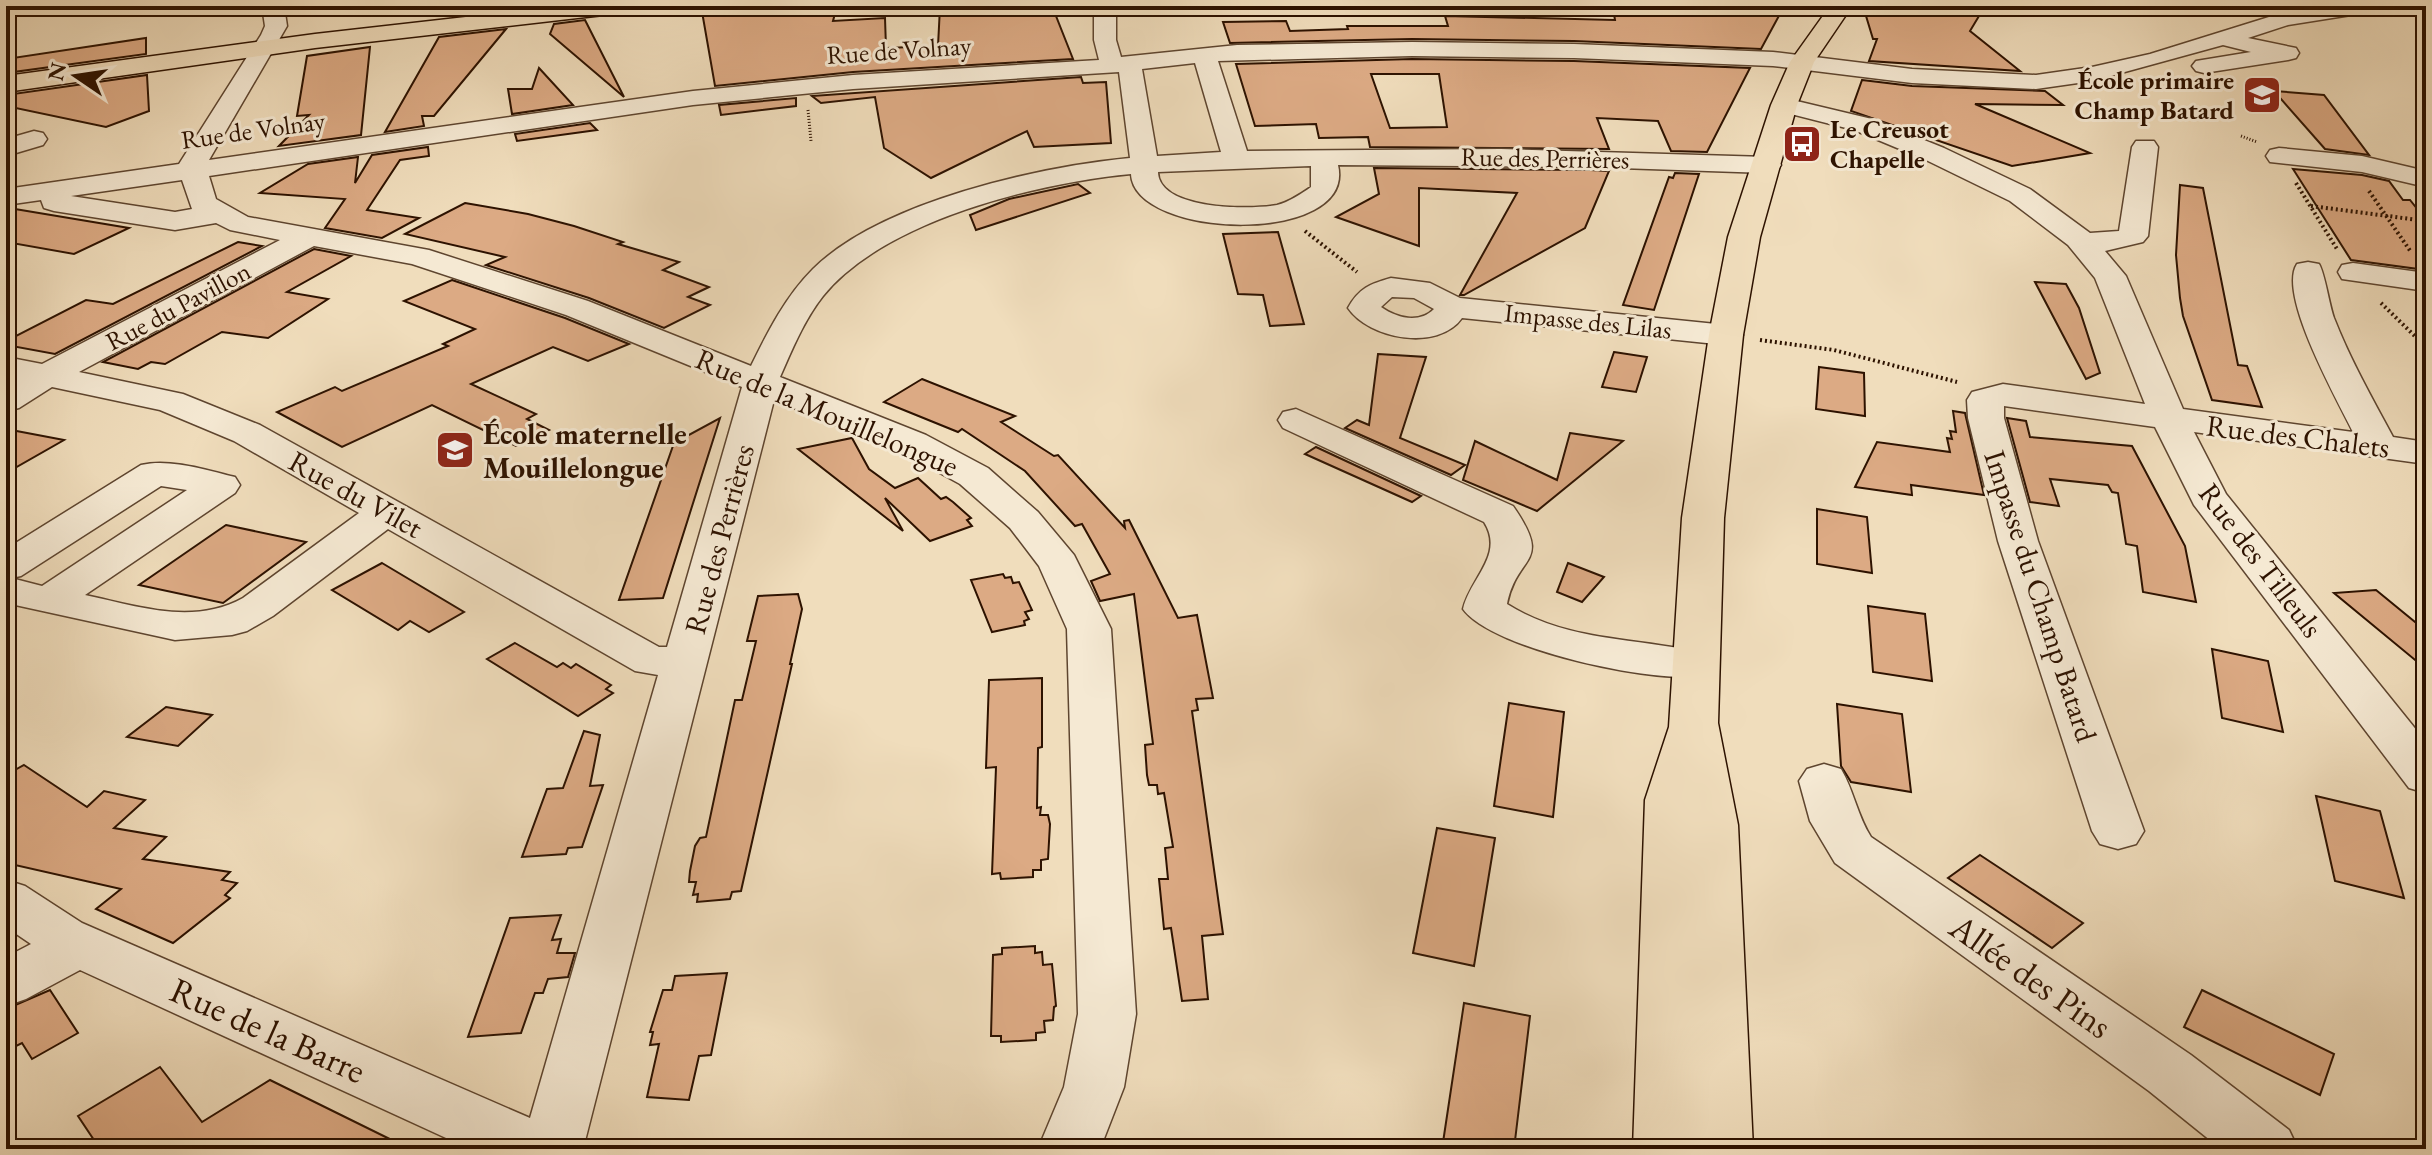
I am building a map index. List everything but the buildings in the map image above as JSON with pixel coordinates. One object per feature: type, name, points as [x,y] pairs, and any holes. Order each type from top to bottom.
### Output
[{"type":"main road","points":[[6,84],[263,48],[621,6]]},
{"type":"main road","points":[[1683,1143],[1716,930],[1711,825],[1693,723],[1703,518],[1726,335],[1744,237],[1784,105],[1802,62],[1841,6]]},
{"type":"street","points":[[192,169],[276,26],[273,6]]},
{"type":"street","points":[[1105,6],[1105,40],[1121,64],[1145,166],[1144,183],[1153,195],[1169,205],[1223,213],[1283,213],[1324,190],[1327,176],[1323,157]]},
{"type":"street","points":[[2256,6],[2290,18]]},
{"type":"street","name":"Rue de Volnay","points":[[10,197],[693,98],[853,82],[1121,64],[1204,54],[1383,49],[1515,50],[1802,62],[1912,76],[2036,82],[2156,59],[2290,18],[2370,6]]},
{"type":"street","points":[[2204,66],[2288,53],[2220,38]]},
{"type":"street","points":[[1204,54],[1237,160]]},
{"type":"street","name":"Rue des Tilleuls","points":[[1784,105],[1863,124],[1935,154],[2020,195],[2082,242],[2110,276],[2170,420],[2208,497],[2426,776]]},
{"type":"street","points":[[6,148],[34,139]]},
{"type":"street","points":[[2082,242],[2124,241],[2133,236],[2145,147]]},
{"type":"street","points":[[2279,156],[2347,163],[2426,179]]},
{"type":"street","name":"Rue des Perrières","points":[[552,1149],[761,382],[793,312],[818,282],[863,246],[938,211],[1072,173],[1237,160],[1323,157],[1635,159],[1767,165]]},
{"type":"street","name":"Rue de la Mouillelongue","points":[[192,169],[203,204],[240,224],[418,256],[577,308],[913,443],[974,476],[1024,520],[1059,564],[1089,629],[1107,1014],[1094,1087],[1069,1149]]},
{"type":"street","points":[[10,197],[175,221],[221,213]]},
{"type":"street","name":"Rue du Pavillon","points":[[6,400],[309,237]]},
{"type":"street","points":[[2308,271],[2308,289],[2336,360],[2379,446]]},
{"type":"street","points":[[2353,272],[2421,272]]},
{"type":"street","name":"Impasse des Lilas","points":[[1374,294],[1387,289],[1420,290],[1435,294],[1451,307],[1726,335]]},
{"type":"street","name":"Rue du Vilet","points":[[6,367],[170,402],[247,433],[651,661],[687,661]]},
{"type":"street","points":[[1995,397],[2003,395],[2170,420]]},
{"type":"street","name":"Impasse du Champ Batard","points":[[1995,397],[1985,400],[1986,418],[2018,541],[2118,831]]},
{"type":"street","points":[[1296,420],[1499,514],[1513,531],[1513,549],[1501,576],[1485,596],[1485,609],[1504,625],[1546,641],[1695,665]]},
{"type":"street","name":"Rue des Chalets","points":[[2170,420],[2426,453]]},
{"type":"street","points":[[6,567],[155,473],[221,485],[49,600]]},
{"type":"street","points":[[6,590],[175,627],[232,622],[258,607],[387,511]]},
{"type":"street","name":"Allée des Pins","points":[[1824,781],[1835,821],[1853,850],[2170,1073],[2267,1149]]},
{"type":"street","name":"Rue de la Barre","points":[[6,900],[78,945],[535,1149]]},
{"type":"street","points":[[6,983],[78,945]]},
{"type":"path","points":[[2347,163],[2387,214],[2421,272]]},
{"type":"path","points":[[2310,206],[2426,221]]},
{"type":"path","points":[[1283,213],[1361,275],[1374,294]]},
{"type":"path","points":[[1726,335],[1834,350],[1944,377],[1995,397]]},
{"type":"place","name":"École primaire Champ Batard","points":[[2262,95]]},
{"type":"place","name":"Le Creusot Chapelle","points":[[1802,144]]},
{"type":"place","name":"École maternelle Mouillelongue","points":[[455,450]]}]
